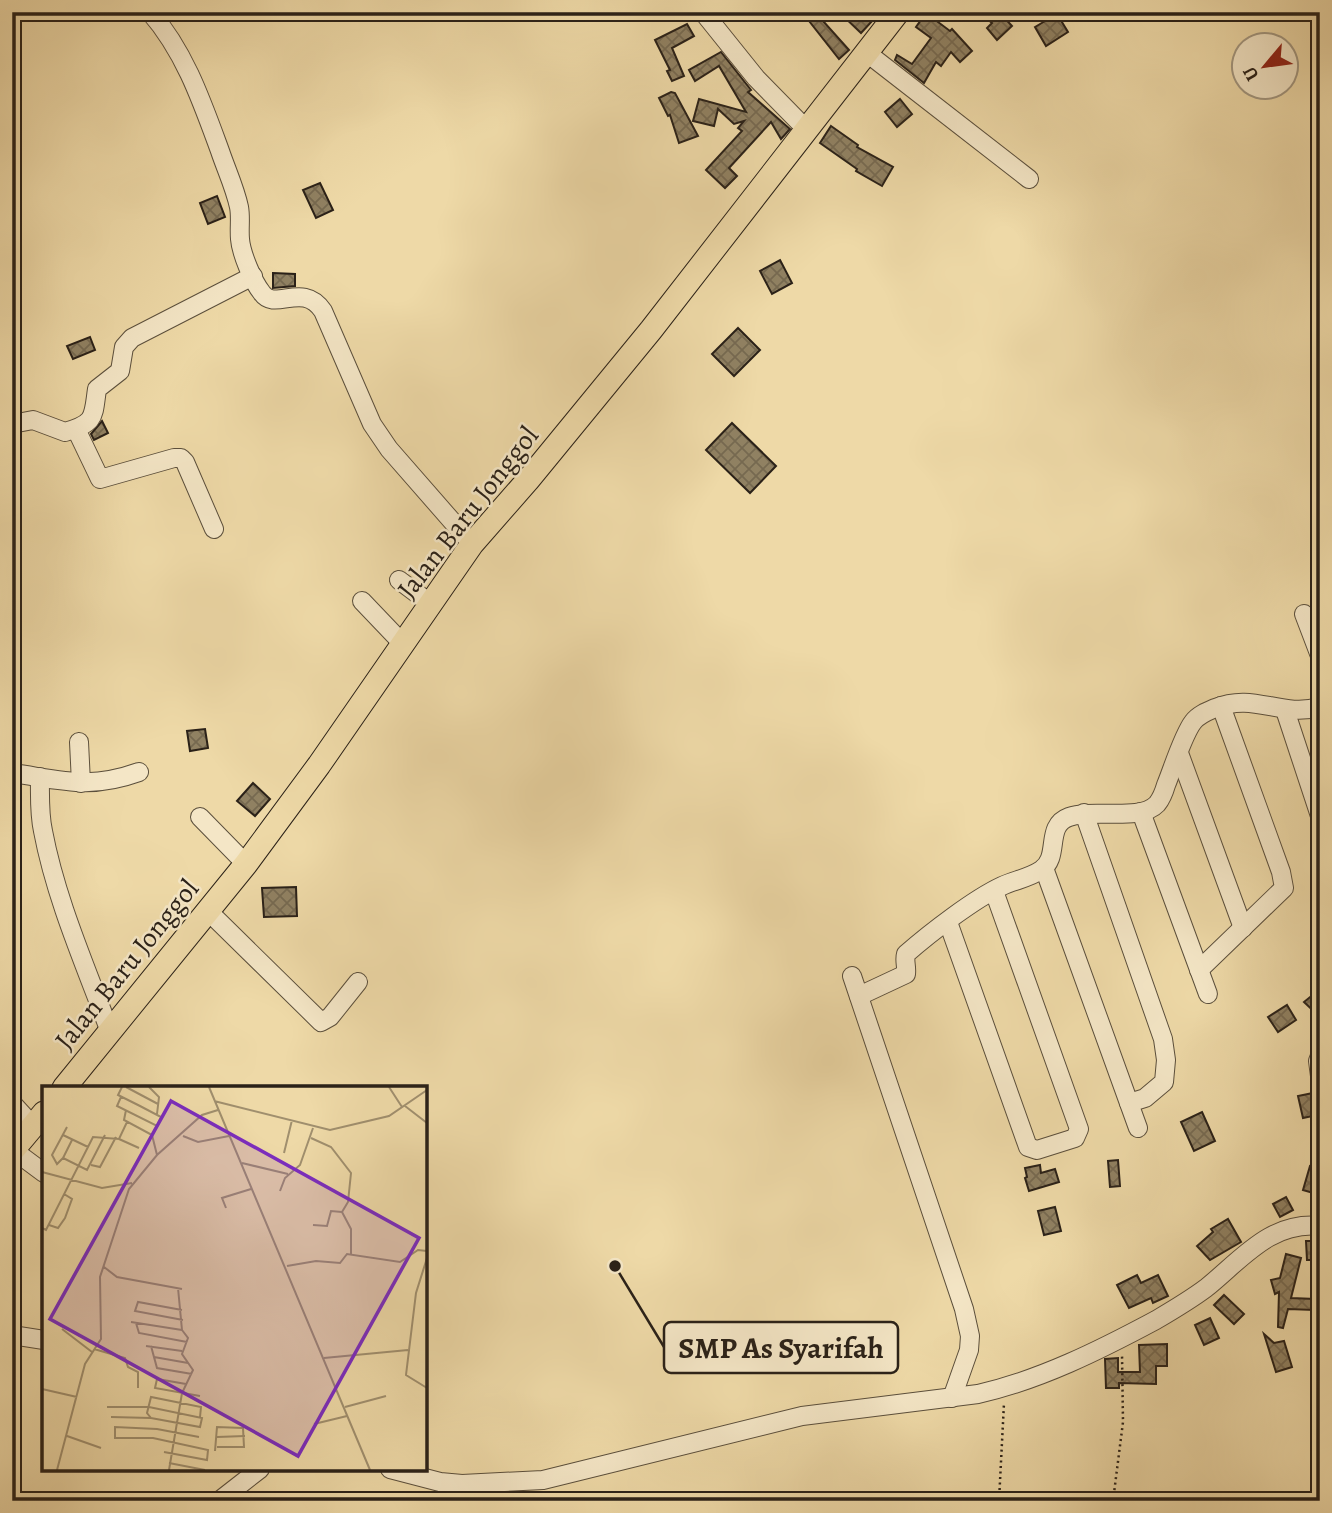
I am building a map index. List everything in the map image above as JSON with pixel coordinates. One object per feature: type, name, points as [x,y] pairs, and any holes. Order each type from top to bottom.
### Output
[{"type":"main road","name":"Jalan Baru Jonggol","points":[[66,1086],[246,864],[404,645],[472,544],[615,374],[898,12]]},
{"type":"main road","points":[[12,1151],[38,1119]]},
{"type":"street","points":[[150,12],[176,47],[209,122],[239,209],[240,243],[262,294],[267,299],[305,297],[318,303],[372,424],[389,449],[472,544]]},
{"type":"street","points":[[703,12],[756,78],[806,129]]},
{"type":"street","points":[[867,53],[1029,178]]},
{"type":"street","points":[[12,424],[33,420],[65,432],[76,429],[94,416],[97,389],[120,371],[124,347],[132,338],[253,275]]},
{"type":"street","points":[[76,429],[100,479],[181,457],[214,529]]},
{"type":"street","points":[[399,580],[431,604]]},
{"type":"street","points":[[362,601],[404,645]]},
{"type":"street","points":[[1304,614],[1320,656]]},
{"type":"street","points":[[859,996],[906,974],[906,954],[948,922],[995,891],[1044,868],[1052,854],[1058,823],[1065,818],[1084,813],[1141,812],[1158,803],[1195,719],[1221,706],[1253,702],[1303,712],[1320,707]]},
{"type":"street","points":[[1199,970],[1282,892],[1284,883],[1221,706]]},
{"type":"street","points":[[1284,710],[1320,816]]},
{"type":"street","points":[[79,742],[82,783]]},
{"type":"street","points":[[1180,753],[1243,928]]},
{"type":"street","points":[[12,773],[82,783],[115,780],[139,772]]},
{"type":"street","points":[[40,777],[43,830],[49,858],[65,910],[110,1032]]},
{"type":"street","points":[[1141,812],[1208,994]]},
{"type":"street","points":[[1084,813],[1163,1039],[1166,1060],[1164,1082],[1145,1098],[1129,1103]]},
{"type":"street","points":[[200,817],[246,864]]},
{"type":"street","points":[[1044,868],[1138,1128]]},
{"type":"street","points":[[948,922],[1028,1147],[1037,1150],[1075,1138],[1079,1129],[995,891]]},
{"type":"street","points":[[207,910],[321,1022],[327,1020],[358,982]]},
{"type":"street","points":[[852,976],[964,1309],[970,1336],[969,1350],[951,1398]]},
{"type":"street","points":[[1320,1056],[1320,1076]]},
{"type":"street","points":[[12,1103],[38,1119]]},
{"type":"street","points":[[12,1151],[42,1172]]},
{"type":"street","points":[[398,1471],[486,1493],[523,1483],[562,1477],[802,1416],[951,1398],[1004,1388],[1122,1337],[1184,1303],[1251,1249],[1280,1230],[1294,1226],[1320,1226]]},
{"type":"street","points":[[12,1335],[42,1340]]},
{"type":"street","points":[[219,1501],[257,1471]]},
{"type":"path","points":[[1113,1501],[1124,1413],[1122,1337]]},
{"type":"path","points":[[999,1501],[1004,1388]]},
{"type":"building","points":[[802,12],[815,12],[849,50],[839,59]]},
{"type":"building","points":[[839,12],[865,12],[873,20],[861,33]]},
{"type":"building","points":[[979,12],[999,12],[1012,26],[997,40],[987,28],[992,23]]},
{"type":"building","points":[[926,13],[950,31],[952,29],[972,51],[960,62],[951,52],[941,66],[936,62],[924,83],[895,60],[897,55],[912,64],[931,38],[916,27]]},
{"type":"building","points":[[1057,14],[1068,32],[1046,46],[1035,27]]},
{"type":"building","points":[[687,24],[694,36],[672,48],[684,76],[672,81],[667,71],[670,70],[655,40]]},
{"type":"building","points":[[721,52],[751,90],[748,92],[790,129],[781,139],[771,122],[729,168],[737,176],[725,188],[706,170],[742,131],[738,128],[744,121],[734,124],[718,109],[714,126],[693,121],[699,99],[746,112],[719,66],[695,81],[689,70]]},
{"type":"building","points":[[671,92],[675,93],[698,136],[679,143],[670,115],[668,116],[659,98]]},
{"type":"building","points":[[900,99],[912,114],[897,127],[885,112]]},
{"type":"building","points":[[831,126],[858,145],[857,147],[893,167],[882,186],[856,171],[857,169],[820,143]]},
{"type":"building","points":[[320,183],[333,210],[316,218],[303,190]]},
{"type":"building","points":[[217,196],[225,217],[208,224],[200,203]]},
{"type":"building","points":[[780,260],[792,283],[772,294],[760,271]]},
{"type":"building","points":[[273,273],[295,274],[295,286],[273,288]]},
{"type":"building","points":[[738,328],[760,350],[734,376],[712,354]]},
{"type":"building","points":[[90,337],[95,350],[73,359],[67,346]]},
{"type":"building","points":[[102,421],[108,433],[94,440],[91,434]]},
{"type":"building","points":[[732,423],[776,466],[750,493],[706,450]]},
{"type":"building","points":[[205,729],[208,748],[190,751],[187,731]]},
{"type":"building","points":[[253,783],[270,799],[255,816],[237,801]]},
{"type":"building","points":[[296,887],[297,916],[264,917],[262,888]]},
{"type":"building","points":[[1320,989],[1320,1017],[1304,1002]]},
{"type":"building","points":[[1287,1005],[1296,1020],[1278,1032],[1268,1017]]},
{"type":"building","points":[[1313,1093],[1317,1115],[1303,1118],[1298,1096]]},
{"type":"building","points":[[1202,1112],[1215,1141],[1194,1151],[1181,1122]]},
{"type":"building","points":[[1118,1160],[1120,1186],[1110,1187],[1108,1161]]},
{"type":"building","points":[[1040,1165],[1041,1173],[1055,1169],[1059,1182],[1029,1191],[1025,1168]]},
{"type":"building","points":[[1310,1166],[1320,1168],[1320,1195],[1303,1190]]},
{"type":"building","points":[[1286,1197],[1293,1210],[1280,1217],[1273,1204]]},
{"type":"building","points":[[1055,1207],[1061,1231],[1044,1235],[1038,1211]]},
{"type":"building","points":[[1228,1219],[1241,1242],[1210,1260],[1197,1246],[1213,1232],[1211,1229]]},
{"type":"building","points":[[1306,1241],[1320,1241],[1320,1260],[1307,1260]]},
{"type":"building","points":[[1286,1254],[1301,1258],[1291,1298],[1315,1299],[1314,1310],[1288,1309],[1283,1328],[1278,1327],[1279,1292],[1275,1294],[1271,1280],[1280,1278]]},
{"type":"building","points":[[1137,1275],[1141,1283],[1158,1275],[1168,1296],[1153,1303],[1151,1298],[1129,1308],[1117,1285]]},
{"type":"building","points":[[1224,1295],[1244,1314],[1234,1324],[1214,1305]]},
{"type":"building","points":[[1210,1318],[1219,1338],[1204,1345],[1195,1325]]},
{"type":"building","points":[[1264,1334],[1274,1343],[1284,1341],[1292,1367],[1276,1372]]},
{"type":"building","points":[[1167,1344],[1167,1366],[1156,1366],[1156,1384],[1119,1383],[1119,1388],[1106,1388],[1105,1359],[1118,1358],[1118,1372],[1140,1372],[1139,1345]]},
{"type":"place","name":"SMP As Syarifah","points":[[615,1266]]}]
